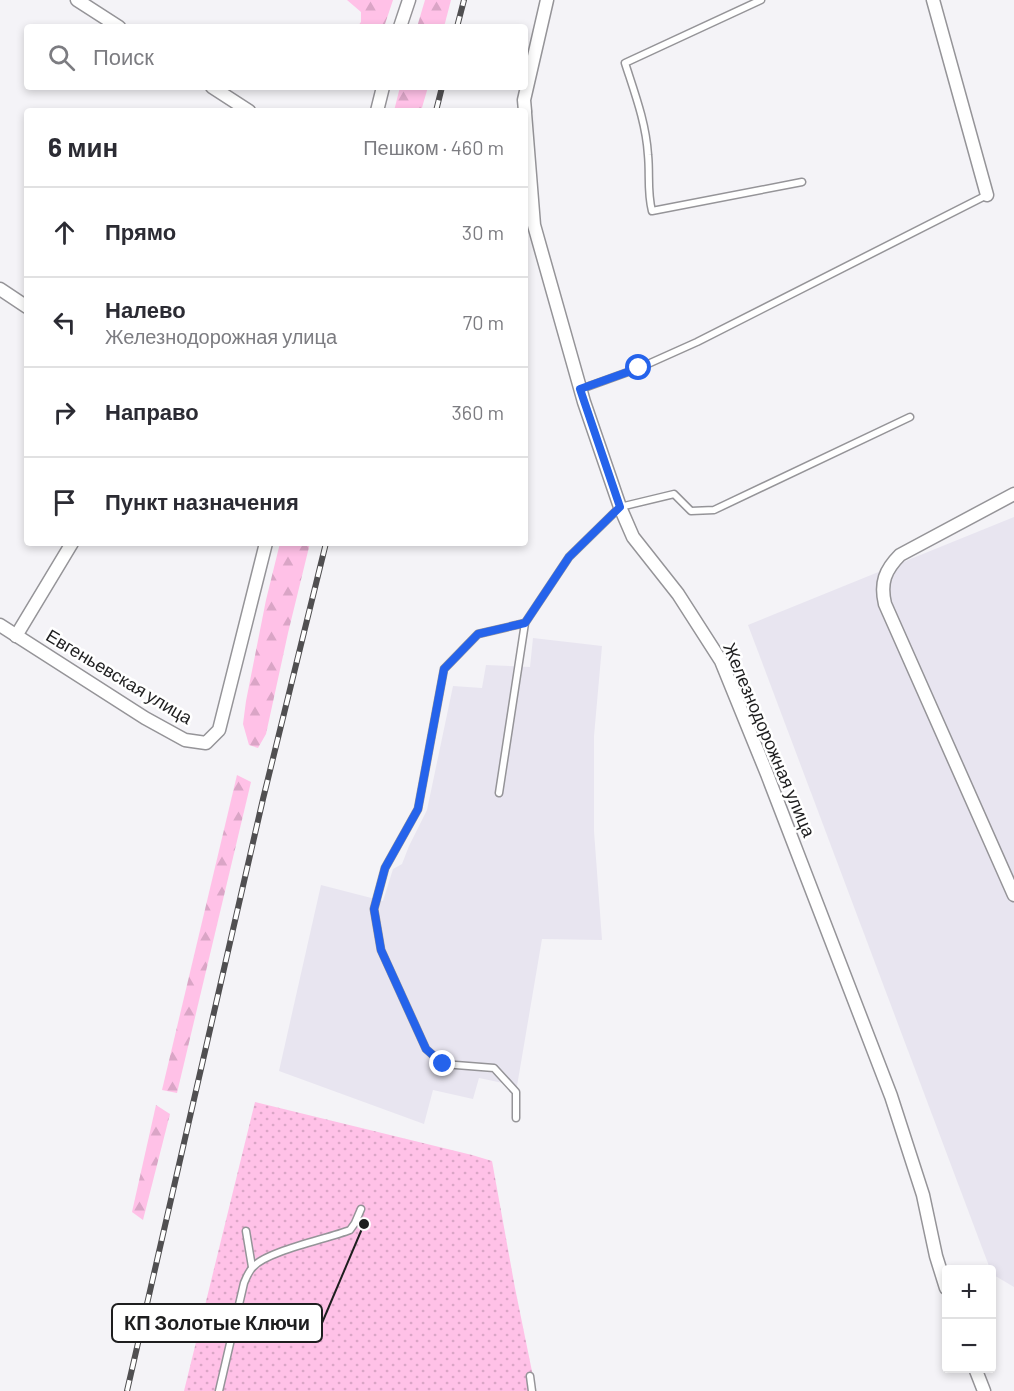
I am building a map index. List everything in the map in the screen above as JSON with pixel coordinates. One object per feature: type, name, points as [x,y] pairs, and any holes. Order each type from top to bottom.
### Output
[{"type":"street","points":[[77,0],[114,24]]},
{"type":"street","points":[[401,24],[409,0]]},
{"type":"street","name":"Железнодорожная улица","points":[[528,83],[547,0]]},
{"type":"street","points":[[933,0],[987,195]]},
{"type":"street","points":[[217,90],[244,108]]},
{"type":"street","points":[[378,108],[382,90]]},
{"type":"street","name":"Железнодорожная улица","points":[[525,108],[526,90]]},
{"type":"street","name":"Железнодорожная улица","points":[[528,150],[534,225],[580,389],[620,507],[633,537],[678,594],[721,661],[891,1096],[923,1195],[942,1275]]},
{"type":"street","points":[[0,289],[24,305]]},
{"type":"street","points":[[1014,494],[900,555],[893,562],[884,579],[882,592],[885,604],[1014,895]]},
{"type":"street","points":[[16,636],[70,546]]},
{"type":"street","name":"Евгеньевская улица","points":[[0,625],[145,718],[185,740],[206,743],[219,730],[265,546]]},
{"type":"street","points":[[977,1373],[984,1391]]},
{"type":"lane","points":[[761,0],[625,63],[642,114],[648,155],[649,198],[652,211],[802,182]]},
{"type":"lane","points":[[580,389],[639,368],[697,342],[987,195]]},
{"type":"lane","points":[[499,793],[525,623],[569,557],[620,507],[674,494],[691,510],[714,510],[910,417]]},
{"type":"lane","points":[[516,1118],[516,1092],[494,1068],[443,1064],[426,1049],[381,950],[374,909],[385,868],[418,809],[444,669],[478,634],[525,623]]},
{"type":"lane","points":[[219,1391],[244,1283],[252,1267],[262,1260],[283,1252],[350,1230],[361,1209]]},
{"type":"lane","points":[[246,1231],[252,1267]]},
{"type":"lane","points":[[530,1376],[532,1391]]},
{"type":"shaded area","points":[[1014,517],[1014,1287],[996,1276],[996,1265],[989,1265],[748,625]]},
{"type":"shaded area","points":[[533,638],[602,646],[594,736],[594,831],[602,940],[542,939],[517,1086],[479,1078],[473,1099],[433,1090],[424,1124],[279,1071],[321,885],[383,901],[393,869],[402,864],[427,810],[453,686],[482,688],[486,665],[530,667]]},
{"type":"green space","points":[[347,0],[393,0],[385,24],[359,24],[361,12]]},
{"type":"green space","points":[[425,0],[451,0],[445,24],[418,24]]},
{"type":"green space","points":[[399,90],[427,90],[422,108],[395,108]]},
{"type":"green space","points":[[279,546],[309,546],[266,734],[258,748],[249,745],[243,724],[266,600]]},
{"type":"green space","points":[[237,775],[251,782],[177,1093],[162,1090]]},
{"type":"green space","points":[[255,1102],[492,1161],[536,1391],[184,1391]]},
{"type":"green space","points":[[156,1105],[170,1114],[143,1220],[132,1212]]},
{"type":"railway","points":[[458,24],[464,0]]},
{"type":"railway","points":[[437,108],[441,90]]},
{"type":"railway","points":[[127,1391],[263,799],[325,546]]},
{"type":"place","name":"КП Золотые Ключи","points":[[364,1224]]},
{"type":"route","points":[[443,1064],[426,1049],[381,950],[374,909],[385,868],[418,809],[444,669],[478,634],[525,623],[569,557],[620,507],[580,389],[639,368]]}]
